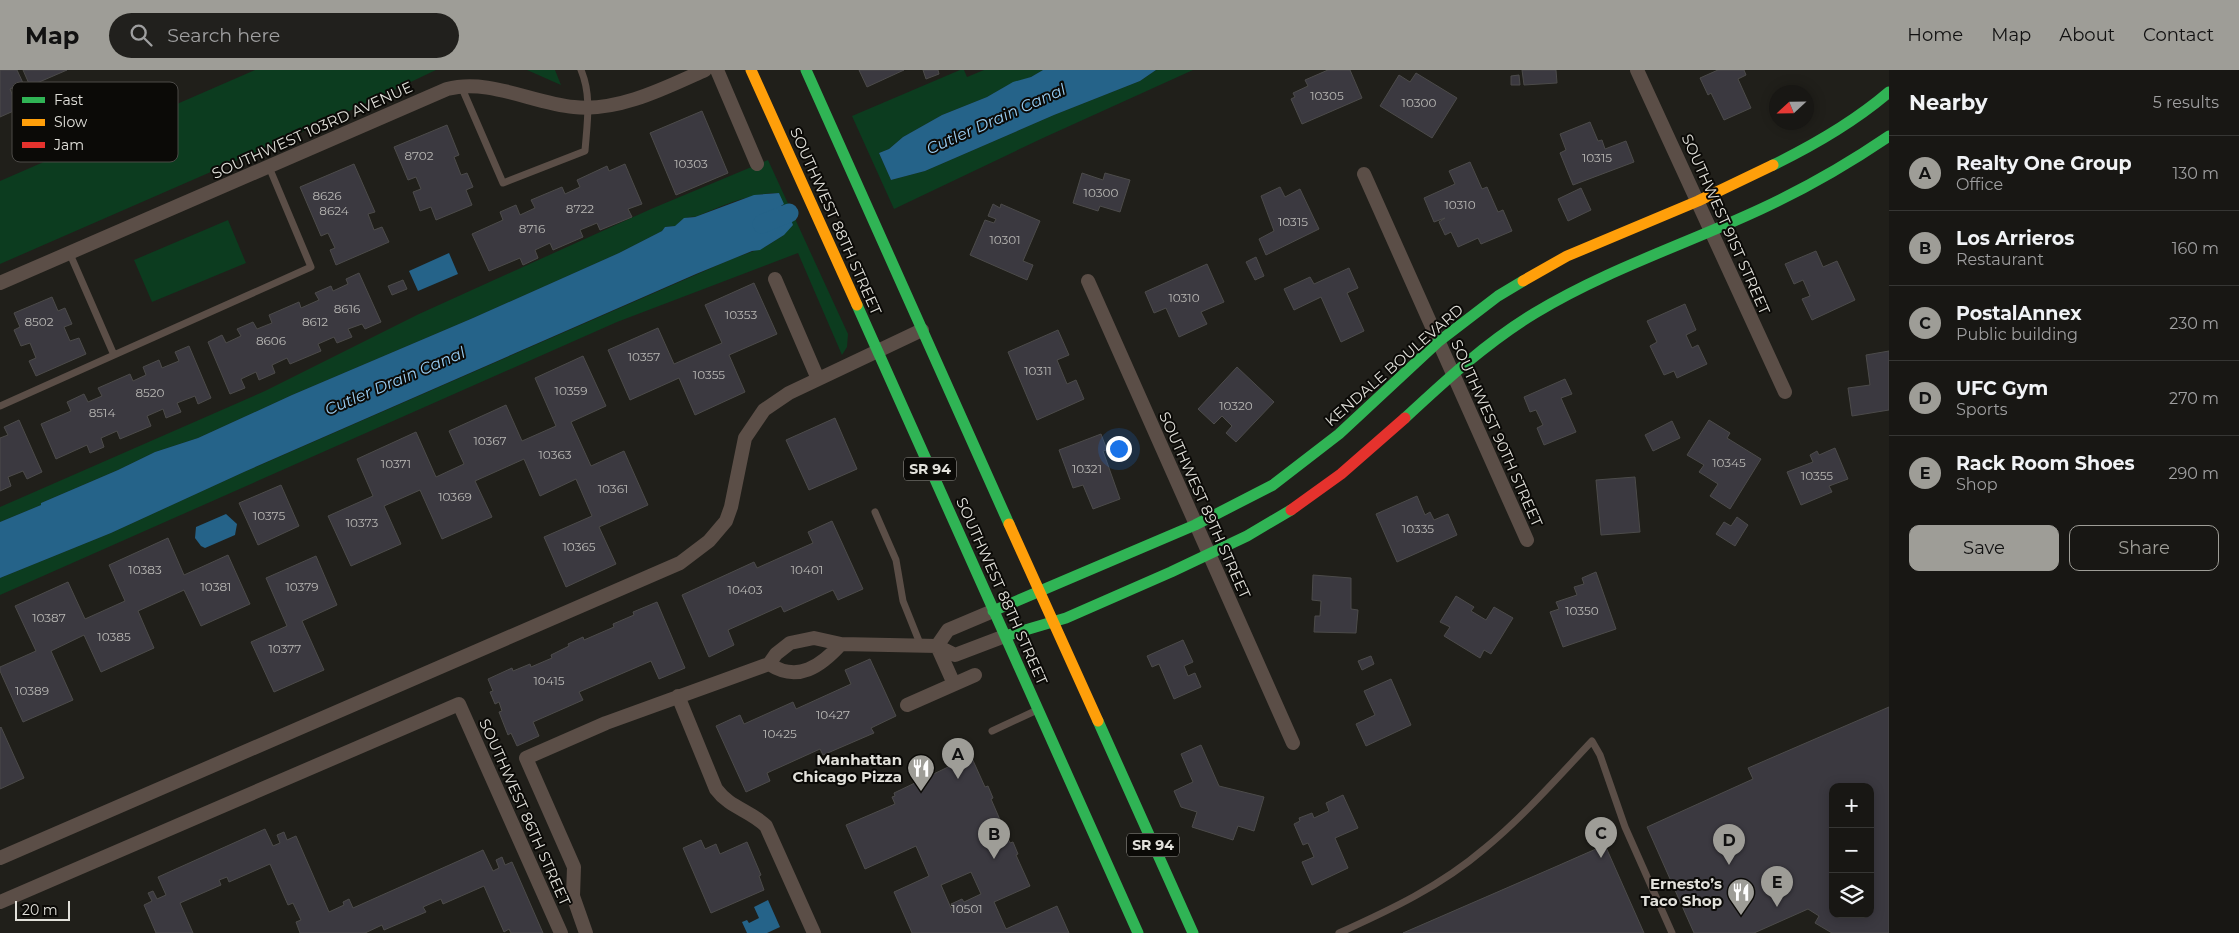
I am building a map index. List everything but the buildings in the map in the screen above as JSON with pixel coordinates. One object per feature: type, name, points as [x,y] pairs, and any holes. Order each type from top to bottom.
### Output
[{"type":"street","name":"SOUTHWEST 103RD AVENUE","points":[[0,283],[421,100],[461,86],[493,89],[556,105],[589,108],[639,97],[705,70]]},
{"type":"street","points":[[717,70],[757,164]]},
{"type":"street","name":"SOUTHWEST 88TH STREET","points":[[751,70],[1138,933]]},
{"type":"street","name":"SR 94","points":[[806,70],[1193,933]]},
{"type":"street","name":"SOUTHWEST 91ST STREET","points":[[1637,70],[1785,392]]},
{"type":"street","name":"KENDALE BOULEVARD","points":[[994,610],[1196,525],[1273,485],[1339,434],[1438,342],[1498,296],[1567,256],[1698,201],[1807,149],[1869,109],[1889,92]]},
{"type":"street","points":[[586,933],[573,896],[574,868],[526,758],[606,723],[769,664],[783,648],[802,640],[814,638],[841,644],[937,646],[955,655],[1005,636],[1053,623],[1209,556],[1272,523],[1316,494],[1363,456],[1452,374],[1512,328],[1556,301],[1606,277],[1810,186],[1859,157],[1889,136]]},
{"type":"street","name":"SOUTHWEST 90TH STREET","points":[[1364,174],[1527,540]]},
{"type":"street","points":[[775,279],[818,379]]},
{"type":"street","name":"SOUTHWEST 89TH STREET","points":[[1088,281],[1293,743]]},
{"type":"street","points":[[0,858],[680,563],[709,540],[726,521],[731,507],[745,438],[756,419],[773,402],[877,350],[922,330]]},
{"type":"street","points":[[937,646],[948,630],[994,610]]},
{"type":"street","points":[[769,664],[783,671],[806,671],[827,660],[841,644]]},
{"type":"street","points":[[937,646],[954,684]]},
{"type":"street","points":[[907,705],[975,675]]},
{"type":"street","points":[[678,696],[716,789],[724,800],[759,818],[766,826],[814,933]]},
{"type":"street","name":"SOUTHWEST 86TH STREET","points":[[0,902],[459,704],[561,933]]},
{"type":"lane","points":[[461,86],[503,183],[585,151],[589,108],[585,80],[581,70]]},
{"type":"lane","points":[[0,406],[311,267],[269,166]]},
{"type":"lane","points":[[70,254],[114,355]]},
{"type":"lane","points":[[875,512],[896,560],[903,601],[921,647]]},
{"type":"lane","points":[[992,731],[1038,710]]},
{"type":"lane","points":[[1339,933],[1403,904],[1445,878],[1485,849],[1592,741],[1600,755],[1626,827],[1672,933]]},
{"type":"green space","points":[[255,70],[436,70],[341,115],[0,264],[0,181],[44,162],[178,162],[178,104]]},
{"type":"green space","points":[[527,70],[555,70],[561,85]]},
{"type":"green space","points":[[960,70],[964,70],[967,77],[984,70],[1043,70],[1031,77],[1008,85],[987,97],[942,115],[903,137],[889,149],[879,153],[891,180],[925,171],[1054,115],[1140,81],[1156,70],[1193,70],[1043,138],[894,209],[852,116]]},
{"type":"green space","points":[[768,160],[848,334],[847,347],[842,355],[798,253],[617,322],[0,595],[0,578],[111,533],[244,472],[732,259],[765,247],[784,235],[788,214],[785,215],[779,193],[757,195],[695,217],[687,218],[676,226],[665,227],[662,231],[619,253],[473,318],[292,395],[198,438],[155,452],[0,522],[0,507],[265,391],[419,314],[651,209]]},
{"type":"green space","points":[[228,220],[246,263],[152,302],[134,260]]},
{"type":"water","points":[[1043,70],[1156,70],[1140,81],[1054,115],[925,171],[891,180],[879,153],[889,149],[903,137],[942,115],[987,97],[1013,82],[1031,77]]},
{"type":"water","points":[[779,193],[784,204],[781,206],[785,215],[789,214],[793,225],[784,235],[760,250],[752,251],[696,274],[244,472],[111,533],[0,578],[0,522],[155,452],[198,438],[292,395],[473,318],[619,253],[662,231],[665,227],[675,226],[684,218],[695,217],[754,195]]},
{"type":"water","points":[[449,253],[458,274],[418,291],[409,271]]},
{"type":"water","points":[[226,514],[237,524],[235,535],[205,548],[201,546],[195,538],[196,527]]},
{"type":"water","points":[[768,900],[780,927],[767,933],[747,933],[742,922],[747,920],[749,923],[759,918],[754,907]]},
{"type":"waterway","name":"Cutler Drain Canal","points":[[762,224],[789,213]]},
{"type":"traffic: fast","points":[[806,70],[1009,524]]},
{"type":"traffic: fast","points":[[1773,165],[1833,132],[1889,92]]},
{"type":"traffic: fast","points":[[1405,418],[1451,376],[1500,336],[1535,313],[1618,270],[1778,201],[1827,175],[1889,136]]},
{"type":"traffic: fast","points":[[993,611],[1195,525],[1273,485],[1339,434],[1438,342],[1498,296],[1523,281]]},
{"type":"traffic: fast","points":[[857,305],[1138,933]]},
{"type":"traffic: fast","points":[[1005,636],[1066,618],[1171,572],[1247,536],[1291,510]]},
{"type":"traffic: fast","points":[[1098,721],[1193,933]]},
{"type":"traffic: slow","points":[[751,70],[857,305]]},
{"type":"traffic: slow","points":[[1523,281],[1567,256],[1698,201],[1773,165]]},
{"type":"traffic: slow","points":[[1009,524],[1098,721]]},
{"type":"traffic: jam","points":[[1291,510],[1341,474],[1405,418]]},
{"type":"place","name":"Realty One Group","points":[[958,779]]},
{"type":"place","name":"Manhattan Chicago Pizza","points":[[921,792]]},
{"type":"place","name":"PostalAnnex","points":[[1601,858]]},
{"type":"place","name":"Los Arrieros","points":[[994,859]]},
{"type":"place","name":"UFC Gym","points":[[1729,865]]},
{"type":"place","name":"Rack Room Shoes","points":[[1777,907]]},
{"type":"place","name":"Ernesto’s Taco Shop","points":[[1741,916]]}]
